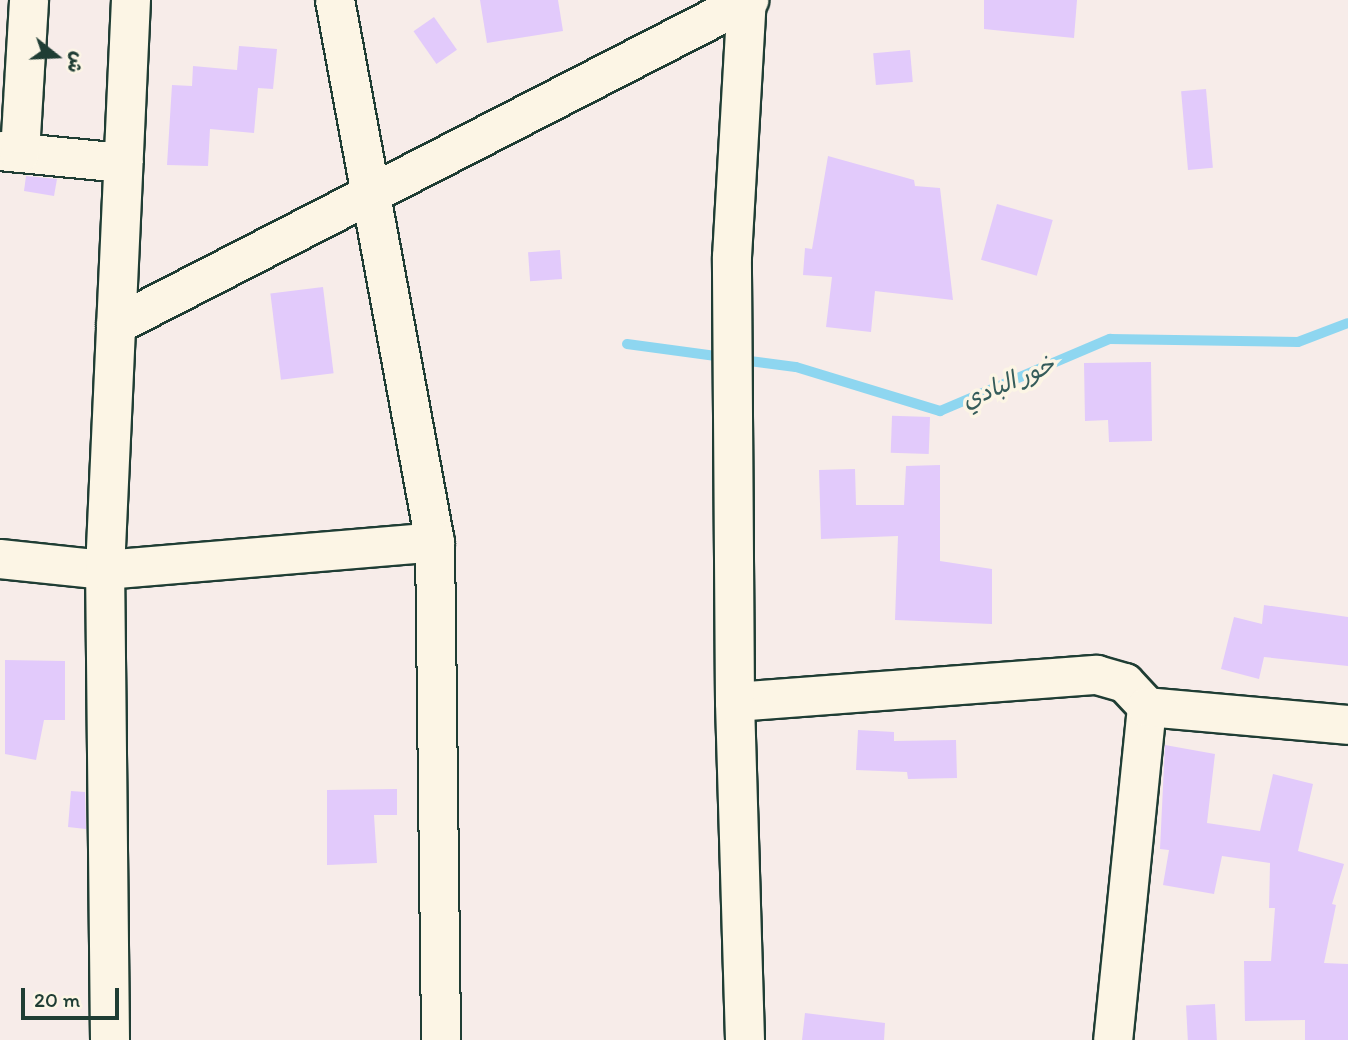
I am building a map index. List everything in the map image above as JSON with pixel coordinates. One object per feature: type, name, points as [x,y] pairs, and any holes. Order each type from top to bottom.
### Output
[{"type":"street","points":[[29,0],[10,152],[123,163]]},
{"type":"street","points":[[110,1040],[105,569],[131,0]]},
{"type":"street","points":[[335,0],[435,542],[441,1040]]},
{"type":"street","points":[[116,325],[369,192],[748,0]]},
{"type":"street","points":[[745,1040],[735,702],[732,257],[748,0]]},
{"type":"street","points":[[0,559],[105,569],[435,542]]},
{"type":"street","points":[[735,702],[1097,675],[1125,683],[1147,707],[1348,725]]},
{"type":"street","points":[[1113,1040],[1147,707]]},
{"type":"building","points":[[480,0],[558,0],[563,31],[487,43]]},
{"type":"building","points":[[984,0],[1077,0],[1074,38],[984,29]]},
{"type":"building","points":[[434,17],[457,50],[436,64],[414,31]]},
{"type":"building","points":[[239,46],[277,49],[273,89],[258,88],[254,133],[210,129],[208,166],[167,165],[172,85],[192,86],[193,66],[237,70]]},
{"type":"building","points":[[910,50],[913,82],[876,85],[873,53]]},
{"type":"building","points":[[1206,89],[1213,168],[1188,170],[1181,91]]},
{"type":"building","points":[[828,156],[914,180],[915,186],[940,188],[953,300],[875,291],[871,332],[826,327],[832,277],[803,275],[805,248],[812,249]]},
{"type":"building","points":[[26,176],[57,179],[54,196],[24,191]]},
{"type":"building","points":[[997,204],[1053,220],[1037,276],[981,260]]},
{"type":"building","points":[[560,250],[562,279],[530,281],[528,252]]},
{"type":"building","points":[[323,287],[334,373],[281,380],[270,293]]},
{"type":"building","points":[[1151,362],[1152,441],[1109,442],[1108,420],[1085,421],[1084,363]]},
{"type":"building","points":[[892,416],[930,417],[929,454],[891,453]]},
{"type":"building","points":[[940,465],[940,561],[992,569],[992,624],[895,620],[898,536],[821,539],[819,470],[855,469],[856,505],[904,505],[906,466]]},
{"type":"building","points":[[1264,605],[1348,617],[1348,666],[1264,657],[1259,679],[1221,669],[1234,617],[1262,624]]},
{"type":"building","points":[[5,660],[65,661],[65,720],[44,720],[36,760],[5,754]]},
{"type":"building","points":[[858,730],[894,732],[894,741],[956,740],[957,778],[908,779],[907,772],[856,770]]},
{"type":"building","points":[[1165,745],[1215,754],[1207,823],[1260,831],[1273,774],[1313,784],[1298,851],[1344,864],[1332,904],[1336,905],[1324,963],[1348,964],[1348,1040],[1305,1040],[1305,1020],[1245,1021],[1244,961],[1271,961],[1275,908],[1269,908],[1270,863],[1222,856],[1214,894],[1163,885],[1169,850],[1160,849]]},
{"type":"building","points":[[397,789],[397,815],[374,815],[377,863],[327,865],[327,790]]},
{"type":"building","points":[[71,791],[85,792],[86,829],[68,827]]},
{"type":"building","points":[[1215,1004],[1217,1040],[1188,1040],[1186,1006]]},
{"type":"building","points":[[805,1013],[885,1023],[884,1040],[802,1040]]},
{"type":"waterway","name":"خور البادي","points":[[742,360],[796,367],[940,411],[1110,339],[1298,342],[1348,323]]},
{"type":"waterway","name":"خور البادي","points":[[627,344],[723,357]]}]
